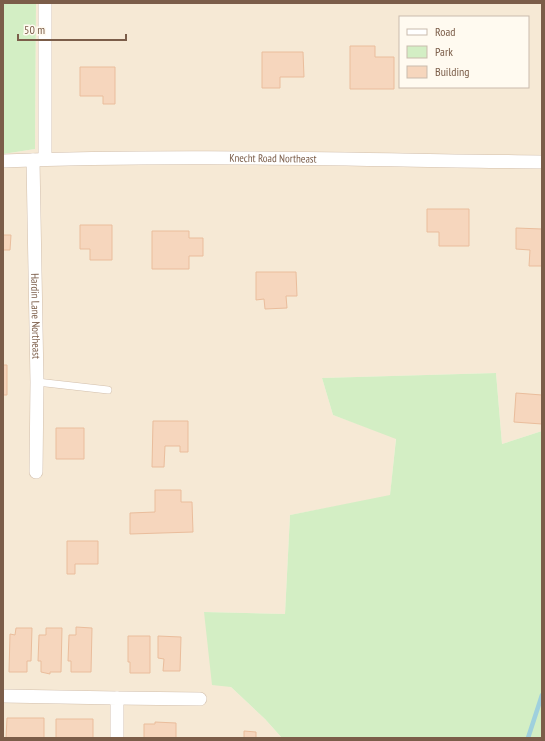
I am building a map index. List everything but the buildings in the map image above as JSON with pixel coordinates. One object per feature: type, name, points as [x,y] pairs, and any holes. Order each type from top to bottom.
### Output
[{"type":"street","name":"Hardin Lane Northeast","points":[[36,472],[39,159],[45,3]]},
{"type":"street","name":"Knecht Road Northeast","points":[[3,161],[39,159],[161,158],[542,162]]},
{"type":"street","points":[[3,696],[200,699]]},
{"type":"street","points":[[117,698],[117,738]]},
{"type":"lane","points":[[37,382],[108,390]]},
{"type":"shaded area","points":[[36,3],[542,3],[542,431],[502,444],[496,373],[322,378],[333,415],[396,438],[390,496],[290,515],[285,614],[204,612],[231,687],[265,719],[282,738],[3,738],[3,154],[35,149]]},
{"type":"green space","points":[[3,3],[36,3],[35,149],[3,154]]},
{"type":"green space","points":[[496,373],[502,444],[542,431],[542,738],[282,738],[265,719],[231,687],[212,685],[204,612],[285,614],[290,515],[390,495],[396,439],[333,415],[322,378]]},
{"type":"waterway","points":[[528,738],[542,695]]}]
